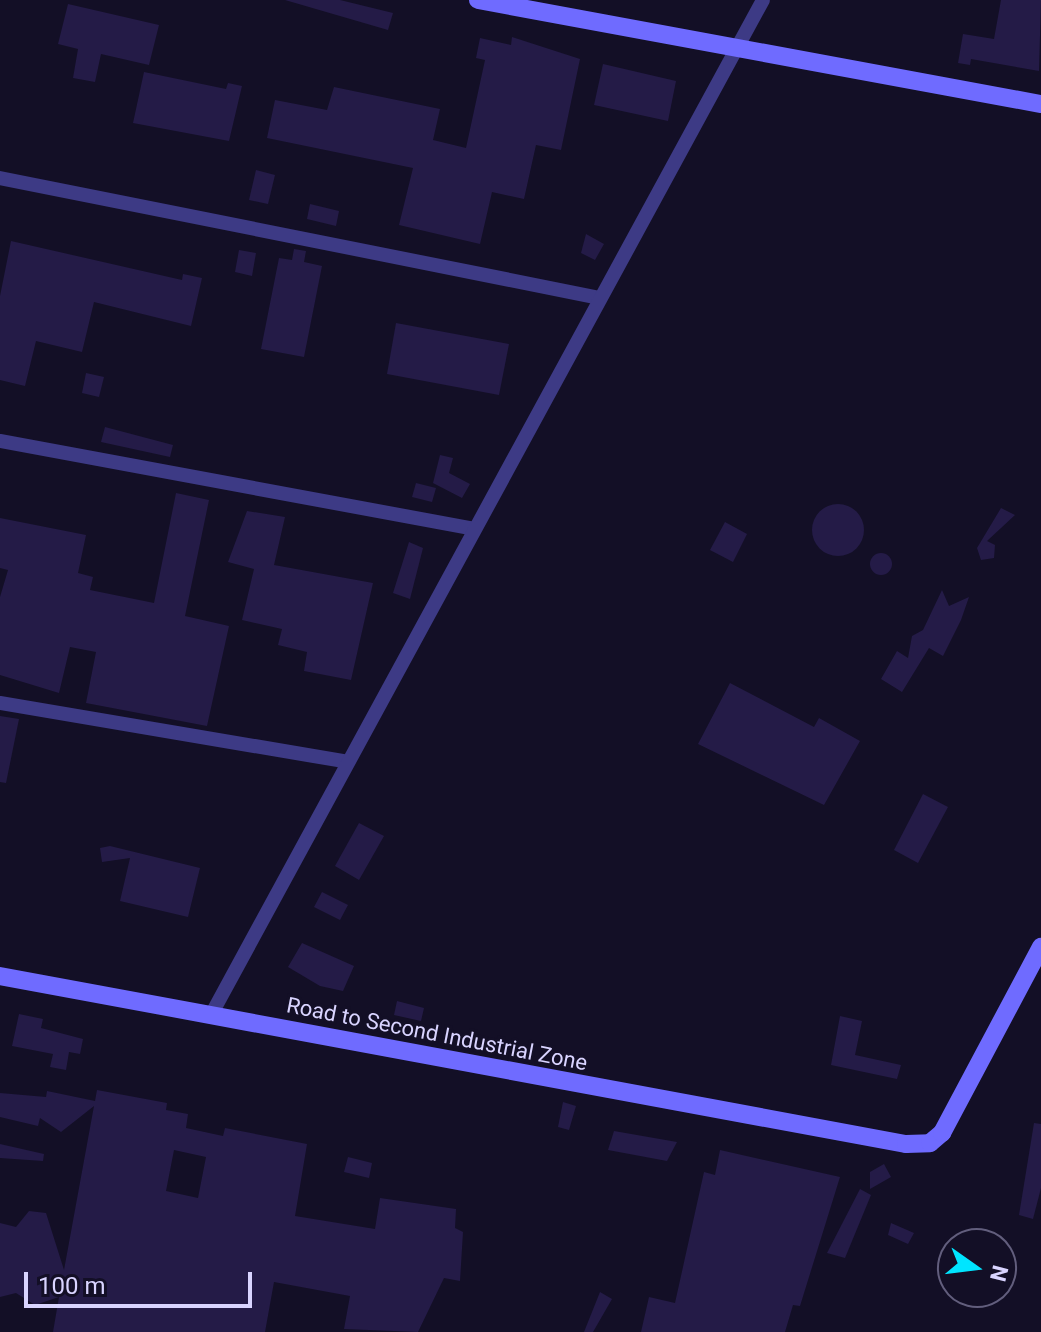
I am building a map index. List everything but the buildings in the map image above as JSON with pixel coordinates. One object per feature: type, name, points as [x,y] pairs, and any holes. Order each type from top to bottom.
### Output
[{"type":"street","points":[[478,0],[1041,104]]},
{"type":"street","points":[[211,1015],[763,0]]},
{"type":"street","points":[[0,178],[600,298]]},
{"type":"street","points":[[0,441],[473,529]]},
{"type":"street","points":[[0,703],[347,762]]},
{"type":"street","name":"Road to Second Industrial Zone","points":[[0,976],[866,1140],[930,1143],[942,1133],[1041,947]]}]
